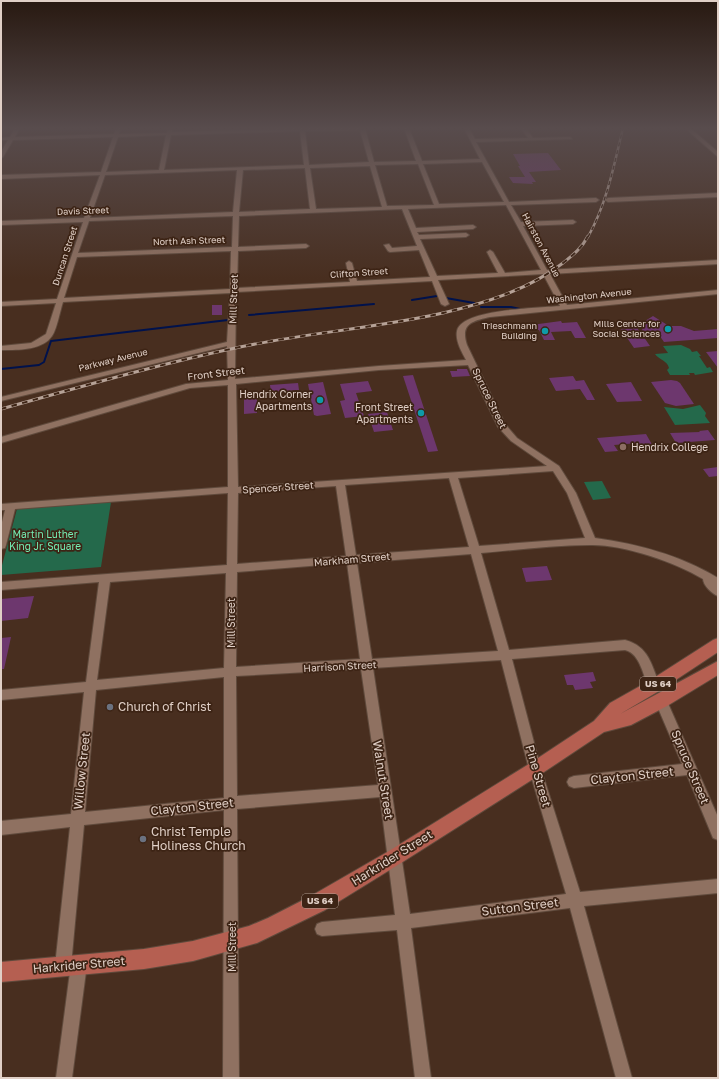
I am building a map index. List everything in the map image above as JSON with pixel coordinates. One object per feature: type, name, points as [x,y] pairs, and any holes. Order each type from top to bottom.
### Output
[{"type":"main road","name":"Harkrider Street","points":[[1,972],[144,959],[193,951],[250,936],[275,925],[318,903],[395,857],[535,769],[600,726],[616,708],[654,686],[718,644]]},
{"type":"main road","name":"Harkrider Street","points":[[600,726],[624,720],[661,701],[718,667]]},
{"type":"street","name":"Duncan Street","points":[[1,348],[24,346],[41,342],[49,335],[100,178]]},
{"type":"street","name":"Mill Street","points":[[231,1078],[232,940],[230,672],[233,381],[231,343],[236,214],[239,178]]},
{"type":"street","points":[[309,178],[313,211]]},
{"type":"street","points":[[377,178],[385,208]]},
{"type":"street","points":[[426,178],[437,206]]},
{"type":"street","name":"Hairston Avenue","points":[[494,178],[565,308]]},
{"type":"street","points":[[608,200],[718,195]]},
{"type":"street","name":"Davis Street","points":[[1,222],[596,200]]},
{"type":"street","points":[[404,207],[445,304]]},
{"type":"street","points":[[519,224],[573,222]]},
{"type":"street","points":[[413,230],[473,227]]},
{"type":"street","points":[[416,237],[466,235]]},
{"type":"street","points":[[387,245],[390,250],[421,248]]},
{"type":"street","name":"North Ash Street","points":[[74,255],[306,246]]},
{"type":"street","points":[[490,252],[502,274]]},
{"type":"street","name":"Clifton Street","points":[[1,304],[718,262]]},
{"type":"street","points":[[349,263],[354,283]]},
{"type":"street","name":"Washington Avenue","points":[[463,344],[459,336],[460,330],[464,324],[478,318],[718,292]]},
{"type":"street","name":"Parkway Avenue","points":[[1,399],[231,343]]},
{"type":"street","name":"Spruce Street","points":[[463,344],[502,425],[509,436],[556,468],[564,479],[591,541]]},
{"type":"street","name":"Front Street","points":[[441,364],[458,356],[463,344]]},
{"type":"street","name":"Front Street","points":[[1,440],[189,386],[395,366],[472,362]]},
{"type":"street","name":"Spencer Street","points":[[6,507],[556,468]]},
{"type":"street","name":"Pine Street","points":[[453,475],[505,655],[535,769],[575,900],[624,1078]]},
{"type":"street","name":"Walnut Street","points":[[340,483],[384,791],[395,857],[423,1078]]},
{"type":"street","points":[[1,545],[6,507]]},
{"type":"street","name":"Markham Street","points":[[1,586],[231,567],[591,541],[645,550],[699,571],[718,583]]},
{"type":"street","name":"Markham Street","points":[[699,571],[718,592]]},
{"type":"street","name":"Willow Street","points":[[64,1078],[78,819],[91,685],[105,577]]},
{"type":"street","name":"Harrison Street","points":[[1,695],[230,672],[505,655],[629,645],[639,653],[654,686]]},
{"type":"street","name":"Spruce Street","points":[[661,701],[718,833]]},
{"type":"street","name":"Clayton Street","points":[[574,782],[691,769]]},
{"type":"street","name":"Clayton Street","points":[[1,828],[231,803],[384,791]]},
{"type":"street","name":"Sutton Street","points":[[322,929],[403,922],[575,900],[718,886]]},
{"type":"green space","points":[[681,345],[690,349],[692,352],[697,351],[707,368],[710,367],[713,372],[695,375],[694,373],[689,373],[690,375],[670,375],[667,370],[669,368],[667,363],[655,354],[668,353],[663,346]]},
{"type":"green space","points":[[700,405],[706,413],[705,416],[710,423],[675,425],[664,407],[683,409]]},
{"type":"green space","points":[[602,481],[611,498],[593,500],[584,482]]},
{"type":"green space","name":"Martin Luther King Jr. Square","points":[[111,502],[101,567],[1,575],[1,569],[17,509]]},
{"type":"building","points":[[510,178],[533,178],[536,182],[532,182],[533,184],[513,183]]},
{"type":"building","points":[[212,305],[222,305],[222,315],[212,315]]},
{"type":"building","name":"Mills Center for Social Sciences","points":[[653,316],[669,326],[681,326],[694,331],[718,329],[718,338],[664,342],[657,332],[641,333],[645,321]]},
{"type":"building","name":"Trieschmann Building","points":[[561,321],[562,323],[577,322],[586,338],[575,338],[571,331],[551,332],[555,340],[544,340],[539,330],[534,330],[531,325]]},
{"type":"building","points":[[637,328],[650,346],[634,348],[621,329]]},
{"type":"building","points":[[718,351],[718,368],[706,352]]},
{"type":"building","points":[[457,369],[467,369],[470,376],[452,377],[450,371],[457,371]]},
{"type":"building","name":"Front Street Apartments","points":[[413,375],[438,451],[428,452],[403,376]]},
{"type":"building","points":[[573,376],[576,381],[584,380],[595,400],[587,400],[580,389],[556,391],[549,378]]},
{"type":"building","points":[[671,380],[680,383],[694,404],[676,406],[665,403],[651,382]]},
{"type":"building","points":[[368,381],[372,391],[356,393],[364,416],[345,418],[340,401],[345,400],[340,384]]},
{"type":"building","name":"Hendrix Corner Apartments","points":[[323,382],[331,414],[317,416],[314,415],[308,384]]},
{"type":"building","points":[[631,382],[642,401],[617,402],[606,384]]},
{"type":"building","name":"Hendrix Corner Apartments","points":[[298,383],[299,390],[271,392],[270,385]]},
{"type":"building","name":"Hendrix Corner Apartments","points":[[257,396],[257,413],[244,414],[244,397]]},
{"type":"building","points":[[387,412],[393,430],[374,432],[368,414]]},
{"type":"building","points":[[708,430],[715,440],[676,443],[670,433],[700,432],[699,431]]},
{"type":"building","points":[[646,434],[654,448],[642,448],[638,443],[614,445],[618,451],[605,452],[597,438]]},
{"type":"building","points":[[718,467],[718,476],[709,477],[703,469]]},
{"type":"building","points":[[547,566],[552,580],[526,582],[522,568]]},
{"type":"building","points":[[34,596],[28,618],[1,621],[1,599]]},
{"type":"building","points":[[11,637],[4,669],[1,669],[1,638]]},
{"type":"building","points":[[593,672],[596,681],[590,682],[593,688],[575,690],[573,685],[567,685],[564,675]]},
{"type":"waterway","points":[[412,300],[437,296]]},
{"type":"waterway","points":[[446,298],[474,303]]},
{"type":"waterway","points":[[249,315],[374,304]]},
{"type":"waterway","points":[[481,307],[511,307],[520,309]]},
{"type":"waterway","points":[[1,369],[39,365],[44,362],[51,341],[228,320]]},
{"type":"railway","points":[[588,237],[600,211],[611,178]]},
{"type":"railway","points":[[1,409],[120,376],[240,347],[392,323],[475,305],[521,288],[550,272],[577,251],[588,236]]},
{"type":"place","name":"Mills Center for Social Sciences","points":[[668,329]]},
{"type":"place","name":"Trieschmann Building","points":[[545,331]]},
{"type":"place","name":"Hendrix Corner Apartments","points":[[320,400]]},
{"type":"place","name":"Front Street Apartments","points":[[421,413]]},
{"type":"place","name":"Hendrix College","points":[[623,447]]},
{"type":"place","name":"Church of Christ","points":[[110,707]]},
{"type":"place","name":"Christ Temple Holiness Church","points":[[143,839]]}]
